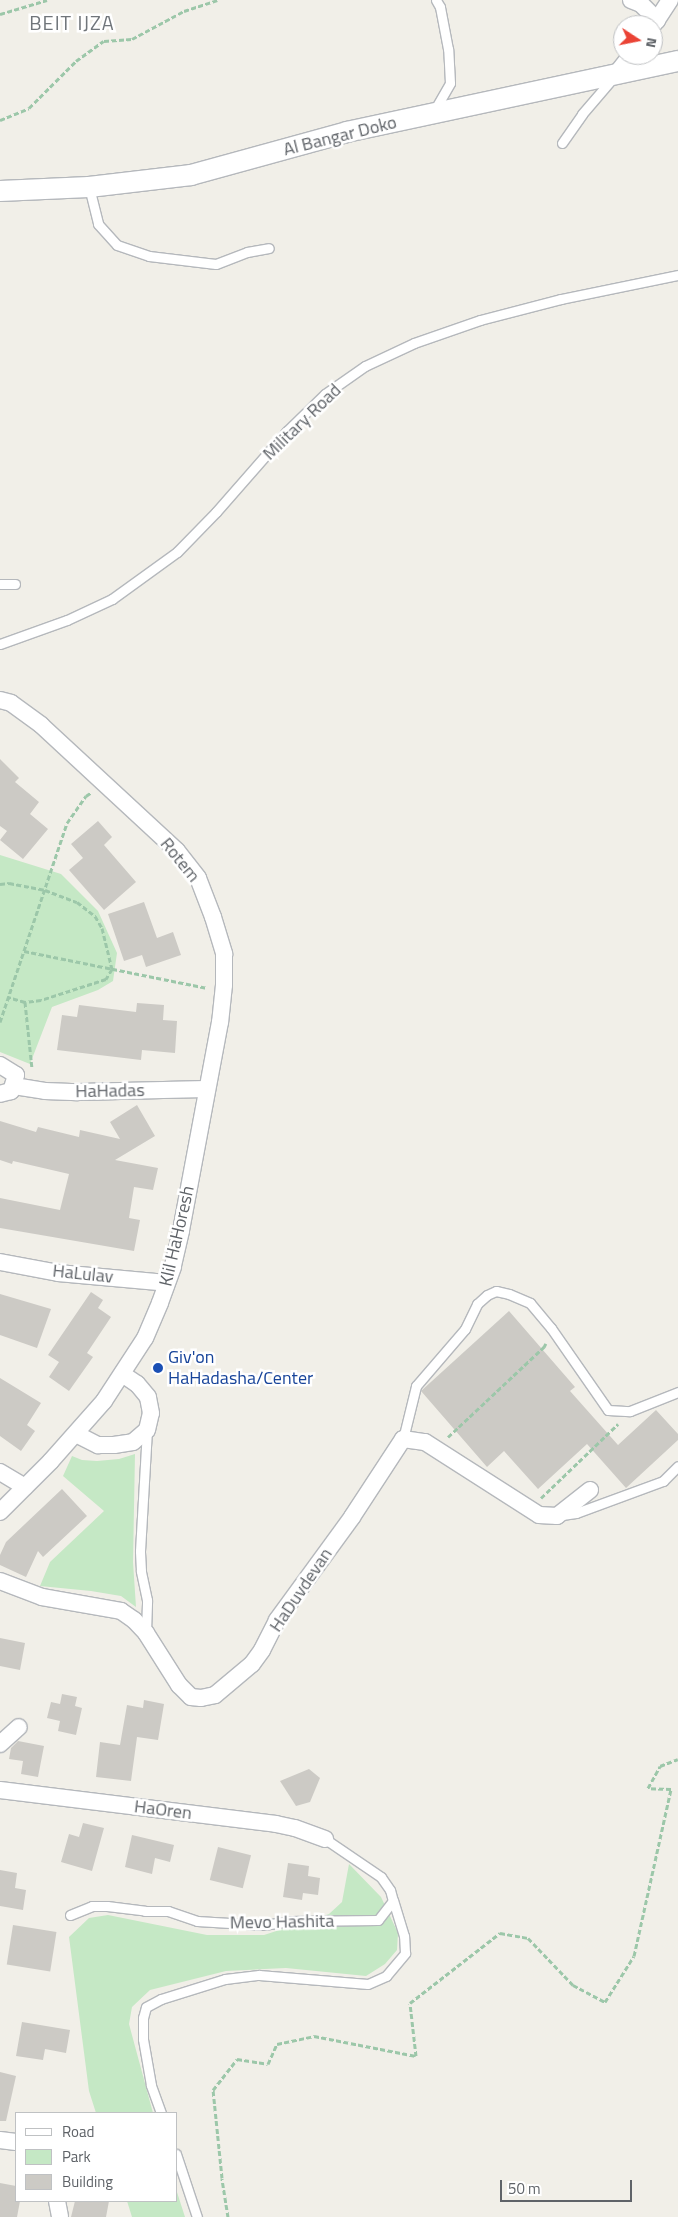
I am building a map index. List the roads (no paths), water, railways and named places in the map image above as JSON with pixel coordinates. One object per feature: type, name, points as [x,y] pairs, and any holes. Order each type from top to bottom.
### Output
[{"type":"street","points":[[660,15],[670,0]]},
{"type":"street","points":[[641,2],[650,15]]},
{"type":"street","name":"Al Bangar Doko","points":[[0,192],[89,187],[191,175],[347,132],[678,61]]},
{"type":"street","points":[[617,73],[623,65]]},
{"type":"street","name":"Rotem","points":[[0,700],[10,703],[41,725],[177,851],[198,878],[224,954],[220,1022],[206,1089]]},
{"type":"street","name":"HaHadas","points":[[0,1065],[16,1075],[7,1090]]},
{"type":"street","name":"HaHadas","points":[[7,1090],[34,1089],[78,1092],[206,1089]]},
{"type":"street","name":"Klil HaHoresh","points":[[0,1512],[76,1434],[104,1401],[145,1338],[167,1283],[181,1231],[206,1089]]},
{"type":"street","name":"HaLulav","points":[[0,1262],[58,1273],[167,1283]]},
{"type":"street","points":[[76,1434],[98,1445],[114,1445],[133,1442],[146,1430],[151,1413],[148,1397],[137,1384],[122,1374]]},
{"type":"street","points":[[403,1439],[425,1442],[540,1515],[557,1516],[590,1490]]},
{"type":"street","name":"HaDuvdevan","points":[[0,1581],[42,1597],[121,1611],[134,1620],[146,1633],[179,1685],[191,1697],[216,1695],[252,1664],[282,1613],[352,1517],[403,1439]]},
{"type":"street","points":[[0,1472],[25,1487]]},
{"type":"street","points":[[0,1744],[19,1727]]},
{"type":"street","name":"HaOren","points":[[0,1790],[276,1824],[295,1828],[325,1839]]},
{"type":"street","points":[[0,2140],[15,2142]]},
{"type":"street","points":[[56,2202],[60,2217]]},
{"type":"lane","points":[[433,113],[450,83],[448,49],[440,7],[436,0]]},
{"type":"lane","points":[[562,142],[582,114],[617,73]]},
{"type":"lane","points":[[89,187],[98,224],[117,245],[149,256],[216,264],[247,252],[269,248]]},
{"type":"lane","name":"Military Road","points":[[0,644],[67,620],[112,599],[176,552],[216,512],[287,431],[325,394],[365,366],[414,343],[480,320],[561,299],[678,275]]},
{"type":"lane","points":[[0,584],[15,584]]},
{"type":"lane","points":[[403,1439],[416,1386],[465,1329],[477,1304],[487,1295],[496,1291],[530,1303],[551,1328],[608,1410],[630,1411],[678,1392]]},
{"type":"lane","points":[[146,1430],[140,1551],[140,1571],[147,1600],[146,1633]]},
{"type":"lane","points":[[557,1516],[576,1513],[663,1481],[678,1466]]},
{"type":"lane","points":[[161,2112],[150,2085],[143,2040],[143,2018],[146,2007],[161,1999],[225,1979],[250,1976],[306,1977],[368,1984],[386,1976],[404,1953],[404,1936],[390,1890],[381,1877],[325,1839]]},
{"type":"lane","name":"Mevo Hashita","points":[[70,1915],[92,1906],[107,1906],[145,1911],[168,1911],[197,1921],[263,1925],[291,1921],[378,1920],[393,1901]]},
{"type":"lane","points":[[178,2160],[197,2217]]},
{"type":"place","name":"Giv'on HaHadasha/Center","points":[[158,1368]]},
{"type":"district","name":"BEIT IJZA","points":[[72,22]]}]
